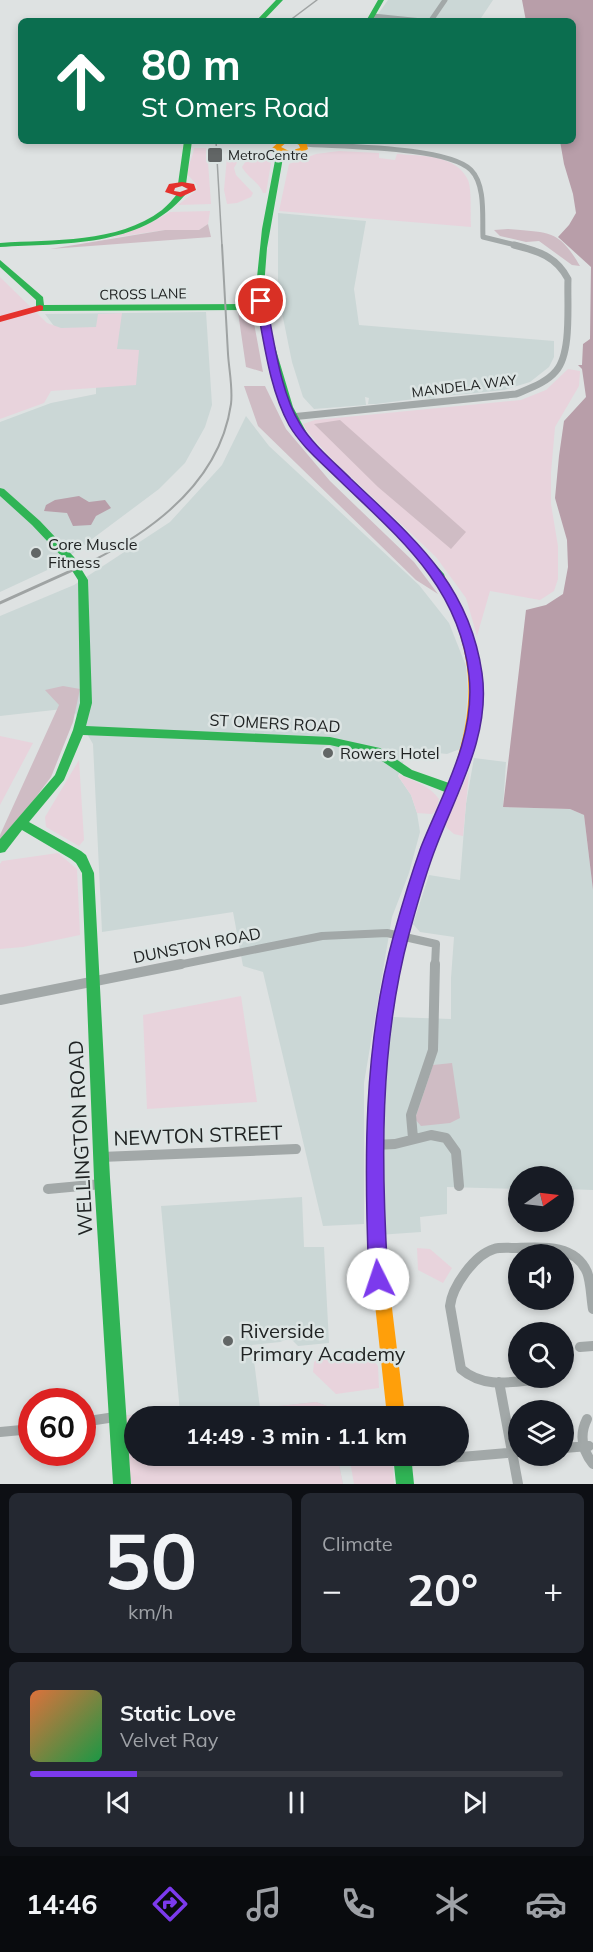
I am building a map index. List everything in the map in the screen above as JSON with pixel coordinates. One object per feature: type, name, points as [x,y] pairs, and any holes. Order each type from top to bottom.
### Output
[{"type":"street","points":[[264,17],[279,0]]},
{"type":"street","points":[[371,18],[381,0]]},
{"type":"street","points":[[436,18],[445,0]]},
{"type":"street","points":[[0,244],[95,237],[156,218],[172,206],[181,189],[188,144]]},
{"type":"street","points":[[299,146],[282,146],[272,186],[261,271],[261,301],[275,367],[291,417],[300,433],[317,452],[424,557],[440,578],[460,614],[473,656],[477,697],[471,740],[428,849],[401,935],[385,1018],[376,1100],[375,1223],[380,1301],[395,1406]]},
{"type":"street","points":[[277,170],[299,146]]},
{"type":"street","name":"MANDELA WAY","points":[[291,417],[516,394],[543,382],[557,370],[565,356],[568,279],[562,268],[552,258],[535,250],[483,237],[478,186],[471,170],[458,161],[440,156],[299,146]]},
{"type":"street","points":[[0,263],[40,299],[40,308]]},
{"type":"street","name":"CROSS LANE","points":[[0,319],[40,308],[68,310],[247,307]]},
{"type":"street","points":[[0,490],[70,559],[83,580],[86,703],[79,730],[60,777],[0,848]]},
{"type":"street","name":"ST OMERS ROAD","points":[[79,730],[330,741],[352,744],[376,751],[408,772],[453,790]]},
{"type":"street","name":"WELLINGTON ROAD","points":[[22,824],[76,855],[81,859],[88,873],[102,1184],[115,1417],[122,1484]]},
{"type":"street","name":"DUNSTON ROAD","points":[[0,1000],[322,936],[376,932],[401,935],[436,944],[433,1050],[411,1115],[413,1138]]},
{"type":"street","points":[[374,1145],[399,1143],[436,1134],[451,1143],[458,1158],[459,1186]]},
{"type":"street","name":"NEWTON STREET","points":[[101,1157],[296,1149]]},
{"type":"street","points":[[48,1189],[102,1184]]},
{"type":"street","points":[[508,1382],[476,1380],[461,1369],[450,1306],[453,1289],[484,1254],[501,1248],[550,1247],[567,1252],[576,1257],[587,1272],[593,1308]]},
{"type":"street","points":[[580,1347],[593,1346]]},
{"type":"street","points":[[500,1382],[508,1417]]},
{"type":"street","points":[[96,1420],[115,1417]]},
{"type":"street","points":[[587,1419],[583,1428],[586,1446],[593,1464]]},
{"type":"street","points":[[0,1432],[18,1430]]},
{"type":"street","points":[[574,1447],[586,1446]]},
{"type":"street","points":[[469,1455],[508,1452]]},
{"type":"street","points":[[403,1466],[405,1484]]},
{"type":"street","points":[[517,1466],[518,1484]]},
{"type":"shaded area","points":[[388,0],[493,0],[481,18],[375,18]]},
{"type":"shaded area","points":[[522,0],[593,0],[593,890],[584,815],[570,809],[503,807],[526,610],[546,605],[563,594],[568,567],[567,540],[555,498],[559,456],[564,421],[586,397],[582,369],[578,365],[582,365],[583,344],[590,339],[591,267],[558,237],[576,213],[561,144],[576,144],[576,18],[525,18]]},
{"type":"shaded area","points":[[194,148],[207,148],[211,204],[178,205],[197,190],[197,185],[188,175]]},
{"type":"shaded area","points":[[339,151],[379,153],[379,158],[395,160],[397,154],[426,156],[455,165],[468,180],[471,227],[279,211],[289,164],[316,154]]},
{"type":"shaded area","points":[[262,153],[271,154],[272,157],[266,193],[263,193],[242,167],[247,159]]},
{"type":"shaded area","points":[[227,157],[240,157],[234,168],[236,175],[253,193],[251,197],[237,203],[227,204],[224,190]]},
{"type":"shaded area","points":[[210,211],[208,224],[199,230],[165,230],[110,238],[145,226],[170,212]]},
{"type":"shaded area","points":[[278,213],[366,221],[354,289],[359,325],[554,341],[554,357],[549,367],[530,382],[504,390],[446,396],[444,393],[438,393],[434,396],[435,399],[422,398],[376,404],[368,404],[369,398],[365,397],[366,405],[314,409],[303,397],[292,362],[280,303],[287,297],[282,293],[278,295]]},
{"type":"shaded area","points":[[208,224],[211,237],[50,249],[165,230],[199,230]]},
{"type":"shaded area","points":[[494,230],[543,232],[551,235],[565,245],[580,266],[572,265],[539,241],[526,242],[500,236]]},
{"type":"shaded area","points":[[0,277],[47,323],[61,328],[96,327],[98,314],[122,313],[117,349],[139,350],[136,385],[51,391],[44,403],[0,419]]},
{"type":"shaded area","points":[[206,312],[212,405],[205,427],[185,463],[159,489],[56,566],[0,592],[0,422],[51,403],[96,394],[96,382],[45,314]]},
{"type":"shaded area","points":[[238,312],[252,312],[263,372],[246,367]]},
{"type":"shaded area","points":[[568,369],[580,371],[579,386],[555,427],[551,504],[558,546],[558,579],[554,591],[540,600],[490,591],[477,636],[466,598],[436,557],[329,456],[303,424],[315,420],[521,400],[546,390]]},
{"type":"shaded area","points":[[244,386],[265,386],[286,429],[330,481],[414,562],[438,594],[416,580],[258,426]]},
{"type":"shaded area","points":[[246,416],[269,446],[419,585],[449,623],[466,666],[468,691],[465,726],[460,749],[447,754],[408,750],[398,776],[411,795],[420,832],[409,873],[392,917],[364,1083],[364,1224],[323,1226],[263,972],[243,966],[233,912],[102,932],[93,744],[72,708],[0,716],[0,616],[74,585],[170,522],[222,465]]},
{"type":"shaded area","points":[[340,420],[466,532],[451,549],[378,487],[314,424]]},
{"type":"shaded area","points":[[79,496],[89,502],[105,500],[111,508],[96,516],[91,525],[73,526],[67,513],[44,511],[46,505],[55,500]]},
{"type":"shaded area","points":[[63,686],[80,689],[73,722],[51,777],[0,845],[0,835],[59,705],[45,690]]},
{"type":"shaded area","points":[[0,736],[33,743],[0,805]]},
{"type":"shaded area","points":[[474,758],[506,762],[503,807],[570,809],[584,815],[593,890],[593,1190],[574,1189],[574,1166],[508,1166],[508,1189],[447,1187],[447,1214],[420,1217],[421,1232],[378,1235],[388,1035],[392,1017],[451,1019],[454,937],[420,932],[413,924],[429,875],[460,880],[466,804]]},
{"type":"shaded area","points":[[79,760],[84,840],[79,846],[46,827],[45,817]]},
{"type":"shaded area","points":[[469,772],[463,836],[454,834],[446,827],[446,822]]},
{"type":"shaded area","points":[[398,776],[421,784],[435,794],[439,799],[436,811],[432,814],[417,813],[411,795]]},
{"type":"shaded area","points":[[58,853],[77,869],[80,935],[23,947],[0,949],[0,864],[2,861]]},
{"type":"shaded area","points":[[241,996],[257,1102],[147,1109],[143,1015]]},
{"type":"shaded area","points":[[452,1063],[460,1118],[450,1123],[421,1126],[415,1119],[433,1065]]},
{"type":"shaded area","name":"Riverside Primary Academy","points":[[302,1197],[304,1247],[324,1247],[329,1343],[298,1346],[290,1338],[280,1342],[252,1345],[260,1406],[179,1406],[161,1206]]},
{"type":"shaded area","points":[[417,1248],[430,1249],[452,1268],[443,1283],[418,1270]]},
{"type":"shaded area","points":[[321,1356],[369,1356],[378,1366],[379,1388],[336,1394],[313,1372],[314,1362]]},
{"type":"shaded area","name":"Riverside Primary Academy","points":[[316,1402],[327,1406],[279,1406]]},
{"type":"shaded area","points":[[316,1402],[327,1406],[279,1406]]},
{"type":"shaded area","name":"Riverside Primary Academy","points":[[121,1416],[124,1416],[124,1439]]},
{"type":"shaded area","points":[[121,1416],[124,1416],[124,1439]]},
{"type":"shaded area","name":"Riverside Primary Academy","points":[[128,1466],[339,1466],[343,1484],[130,1484]]},
{"type":"shaded area","points":[[128,1466],[339,1466],[343,1484],[130,1484]]},
{"type":"shaded area","points":[[351,1466],[393,1466],[394,1484],[354,1484]]},
{"type":"railway","points":[[293,18],[317,0]]},
{"type":"railway","points":[[216,144],[222,246]]},
{"type":"railway","points":[[92,561],[139,534],[161,518],[199,479],[214,457],[224,432],[232,392],[222,245]]},
{"type":"railway","points":[[0,603],[95,560]]},
{"type":"traffic: fast","points":[[262,18],[280,0]]},
{"type":"traffic: fast","points":[[371,18],[381,0]]},
{"type":"traffic: fast","points":[[182,184],[188,144]]},
{"type":"traffic: fast","points":[[280,152],[263,248],[260,287],[265,330],[288,407],[308,443],[398,529],[440,577]]},
{"type":"traffic: fast","points":[[0,245],[106,236],[146,223],[164,212],[181,195]]},
{"type":"traffic: fast","points":[[0,263],[40,299],[40,308],[247,307]]},
{"type":"traffic: fast","points":[[0,491],[36,523],[70,559],[83,580],[86,703],[79,730],[60,777],[0,848]]},
{"type":"traffic: fast","points":[[79,730],[330,741],[376,751],[408,773],[453,790]]},
{"type":"traffic: fast","points":[[375,1132],[382,1038],[399,944],[420,870],[456,781]]},
{"type":"traffic: fast","points":[[22,824],[76,855],[81,859],[88,873],[102,1178],[122,1484]]},
{"type":"traffic: fast","points":[[403,1466],[405,1484]]},
{"type":"traffic: slow","points":[[281,144],[276,148],[289,154],[304,149],[303,144]]},
{"type":"traffic: slow","points":[[440,577],[454,602],[464,627],[475,677],[472,727],[456,781]]},
{"type":"traffic: slow","points":[[375,1132],[378,1258],[395,1406]]},
{"type":"traffic: jam","points":[[182,184],[191,186],[192,190],[181,195],[169,192],[172,186],[182,184]]},
{"type":"traffic: jam","points":[[0,319],[40,308]]},
{"type":"place","name":"MetroCentre","points":[[215,155]]},
{"type":"place","name":"Core Muscle Fitness","points":[[36,553]]},
{"type":"place","name":"Rowers Hotel","points":[[328,753]]},
{"type":"place","name":"Riverside Primary Academy","points":[[228,1341]]},
{"type":"route","points":[[261,301],[262,315],[275,367],[285,402],[295,425],[317,452],[414,546],[440,578],[466,627],[476,675],[476,710],[471,740],[462,771],[428,849],[408,910],[388,995],[375,1110],[374,1192],[378,1279]]}]
